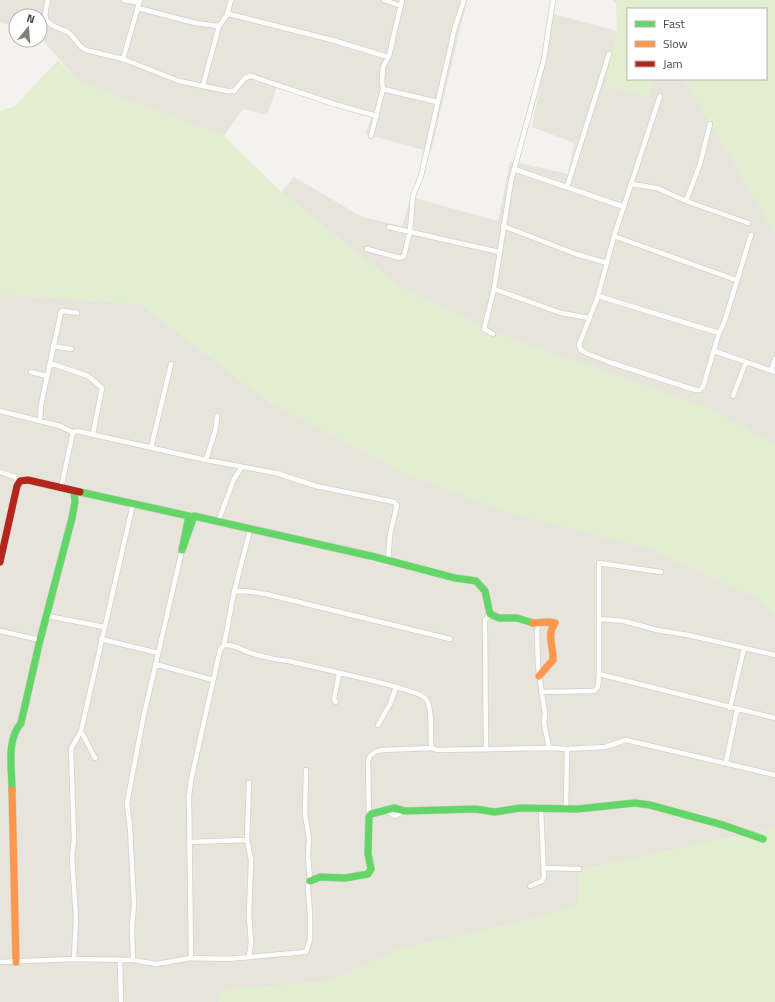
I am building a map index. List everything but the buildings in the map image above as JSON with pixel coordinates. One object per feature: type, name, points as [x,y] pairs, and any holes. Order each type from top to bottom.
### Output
[{"type":"street","points":[[48,0],[45,16],[46,19],[51,24],[68,33],[80,47],[93,52],[123,58],[179,81],[234,91],[245,78],[251,76],[334,104],[377,116]]},
{"type":"street","points":[[124,0],[196,23],[219,26]]},
{"type":"street","points":[[202,85],[219,26],[226,16],[231,0]]},
{"type":"street","points":[[384,0],[401,6]]},
{"type":"street","points":[[372,136],[383,89],[382,76],[402,0]]},
{"type":"street","points":[[367,249],[402,258],[404,256],[410,231],[414,196],[421,176],[455,27],[464,0]]},
{"type":"street","points":[[493,334],[484,329],[494,289],[503,226],[514,169],[544,60],[553,0]]},
{"type":"street","points":[[123,58],[139,4]]},
{"type":"street","points":[[226,16],[229,14],[302,32],[388,57]]},
{"type":"street","points":[[567,187],[610,54]]},
{"type":"street","points":[[383,89],[438,102]]},
{"type":"street","points":[[660,96],[614,236],[598,296],[579,345],[581,350],[609,362],[695,390],[700,390],[703,387],[751,235]]},
{"type":"street","points":[[686,201],[700,164],[710,124]]},
{"type":"street","points":[[514,169],[624,207]]},
{"type":"street","points":[[631,184],[657,188],[686,201],[748,223]]},
{"type":"street","points":[[503,226],[576,254],[607,263]]},
{"type":"street","points":[[389,227],[499,252]]},
{"type":"street","points":[[614,236],[736,280]]},
{"type":"street","points":[[494,289],[561,312],[589,318]]},
{"type":"street","points":[[598,296],[719,333]]},
{"type":"street","points":[[40,421],[39,413],[61,312],[77,313]]},
{"type":"street","points":[[53,346],[71,349]]},
{"type":"street","points":[[714,351],[773,372],[775,359]]},
{"type":"street","points":[[733,396],[746,362]]},
{"type":"street","points":[[50,363],[84,374],[100,385],[102,391],[93,434]]},
{"type":"street","points":[[151,448],[171,364]]},
{"type":"street","points":[[31,372],[47,376]]},
{"type":"street","points":[[0,411],[60,426],[73,432],[77,431],[93,434],[206,460],[276,473],[316,486],[394,502],[397,504],[397,509],[390,535],[388,561]]},
{"type":"street","points":[[206,460],[216,428],[217,416]]},
{"type":"street","points":[[61,488],[73,432]]},
{"type":"street","points":[[218,522],[234,479],[242,467]]},
{"type":"street","points":[[0,472],[15,477],[20,482]]},
{"type":"street","points":[[0,562],[17,486],[20,482],[28,480],[189,516],[155,664],[127,803],[130,828],[134,904],[132,928],[133,960]]},
{"type":"street","points":[[16,962],[11,744],[14,731],[22,723],[40,640],[48,616],[72,518],[75,502],[74,491]]},
{"type":"street","points":[[74,958],[76,917],[72,858],[74,839],[71,749],[81,731],[133,504]]},
{"type":"street","points":[[182,550],[194,516],[250,530],[258,530],[454,578],[476,581],[486,592],[490,614],[486,620],[486,750]]},
{"type":"street","points":[[191,958],[191,780],[220,650],[224,645],[234,592],[250,530]]},
{"type":"street","points":[[542,692],[594,691],[598,687],[599,563],[661,572]]},
{"type":"street","points":[[234,592],[245,591],[266,594],[450,639]]},
{"type":"street","points":[[490,614],[537,623],[552,621],[555,623],[551,628],[551,646],[554,653],[552,662],[539,676]]},
{"type":"street","points":[[48,616],[104,627]]},
{"type":"street","points":[[599,619],[624,621],[656,630],[775,655]]},
{"type":"street","points":[[537,623],[539,676],[545,714],[544,723],[549,748]]},
{"type":"street","points":[[0,631],[40,640]]},
{"type":"street","points":[[101,639],[158,654]]},
{"type":"street","points":[[224,645],[232,644],[250,653],[396,687],[422,695],[426,699],[430,715],[432,748]]},
{"type":"street","points":[[730,708],[744,648]]},
{"type":"street","points":[[155,664],[213,680]]},
{"type":"street","points":[[336,702],[334,699],[339,674]]},
{"type":"street","points":[[599,674],[673,691],[737,710],[775,718]]},
{"type":"street","points":[[378,725],[390,704],[396,687]]},
{"type":"street","points":[[726,762],[737,710]]},
{"type":"street","points":[[81,731],[96,758]]},
{"type":"street","points":[[310,881],[320,877],[345,878],[368,874],[371,869],[368,854],[368,761],[370,756],[382,750],[432,748],[436,750],[568,749],[605,747],[623,740],[631,740],[775,775]]},
{"type":"street","points":[[566,808],[568,749]]},
{"type":"street","points":[[0,962],[74,958],[133,960],[156,964],[191,958],[249,957],[306,952],[310,939],[308,886],[310,881],[308,854],[309,839],[305,814],[306,770]]},
{"type":"street","points":[[249,783],[247,840],[251,860],[249,915],[252,943],[249,957]]},
{"type":"street","points":[[369,818],[371,814],[394,808],[404,810],[476,809],[495,812],[520,808],[541,809],[605,807],[621,804],[642,804],[723,825],[763,839]]},
{"type":"street","points":[[530,886],[542,881],[541,809]]},
{"type":"street","points":[[190,842],[247,840]]},
{"type":"street","points":[[543,868],[579,869]]},
{"type":"street","points":[[120,960],[121,1002]]},
{"type":"shaded area","points":[[0,0],[467,0],[431,152],[365,134],[372,115],[277,87],[267,115],[243,109],[224,136],[79,82],[48,46],[48,8],[8,8],[8,25],[0,22]]},
{"type":"shaded area","points":[[554,14],[617,31],[605,87],[649,96],[653,80],[682,80],[686,82],[775,233],[775,445],[708,408],[501,335],[399,287],[281,192],[294,177],[362,217],[402,226],[411,197],[498,221],[510,161],[568,174],[574,143],[532,127]]},
{"type":"shaded area","points":[[0,294],[140,304],[274,405],[411,476],[511,513],[649,548],[759,599],[775,614],[775,828],[580,870],[578,906],[517,923],[404,948],[325,982],[222,990],[219,1002],[0,1002]]},
{"type":"green space","points":[[612,0],[775,0],[775,233],[686,82],[682,80],[767,80],[767,8],[627,8],[627,80],[653,80],[649,97],[605,87],[617,31],[616,4]]},
{"type":"green space","points":[[58,60],[79,82],[224,136],[281,192],[399,287],[501,335],[708,408],[775,445],[775,614],[759,599],[649,548],[511,513],[411,476],[274,405],[140,304],[0,294],[0,111],[14,107]]},
{"type":"green space","points":[[775,828],[775,1002],[219,1002],[221,990],[325,982],[404,948],[517,923],[578,906],[580,870]]},
{"type":"traffic: fast","points":[[12,790],[11,755],[13,738],[21,723],[40,640],[72,518],[75,502],[74,491]]},
{"type":"traffic: fast","points":[[80,492],[189,516],[182,550],[194,516],[375,557],[455,578],[476,581],[485,591],[490,614],[499,618],[517,618],[533,623]]},
{"type":"traffic: fast","points":[[310,881],[320,877],[345,878],[368,874],[371,869],[368,854],[369,817],[371,814],[394,808],[405,811],[476,809],[495,812],[520,808],[577,809],[635,803],[650,805],[723,825],[763,839]]},
{"type":"traffic: slow","points":[[533,623],[555,623],[551,632],[553,660],[539,676]]},
{"type":"traffic: slow","points":[[12,790],[16,962]]},
{"type":"traffic: jam","points":[[0,562],[17,486],[20,481],[28,480],[80,492]]}]
